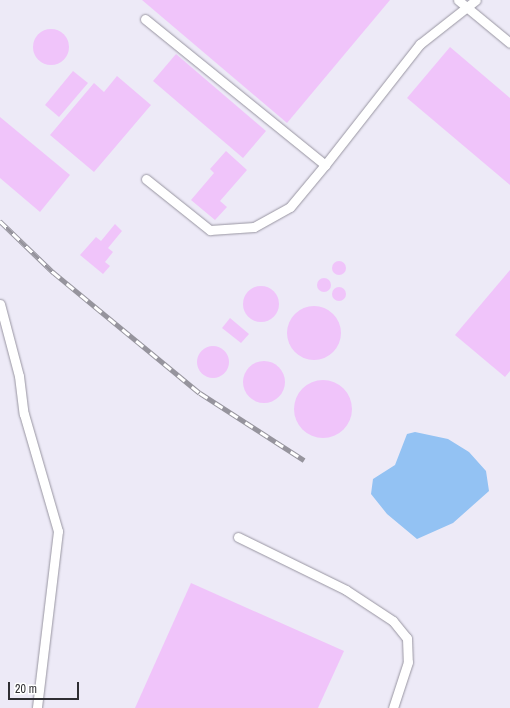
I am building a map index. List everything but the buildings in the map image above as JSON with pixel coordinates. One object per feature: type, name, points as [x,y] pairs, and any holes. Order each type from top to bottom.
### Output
[{"type":"lane","points":[[458,0],[510,43]]},
{"type":"lane","points":[[146,179],[210,230],[254,227],[290,207],[420,44],[468,8],[476,0]]},
{"type":"lane","points":[[145,19],[325,165]]},
{"type":"lane","points":[[0,304],[19,376],[24,414],[58,531],[37,708]]},
{"type":"lane","points":[[238,537],[346,590],[393,621],[408,638],[408,662],[393,708]]},
{"type":"water","points":[[415,432],[448,439],[469,452],[486,471],[489,491],[453,523],[417,539],[387,514],[371,494],[373,479],[395,465],[407,434]]},
{"type":"railway","points":[[0,221],[53,272],[200,393],[304,460]]}]
